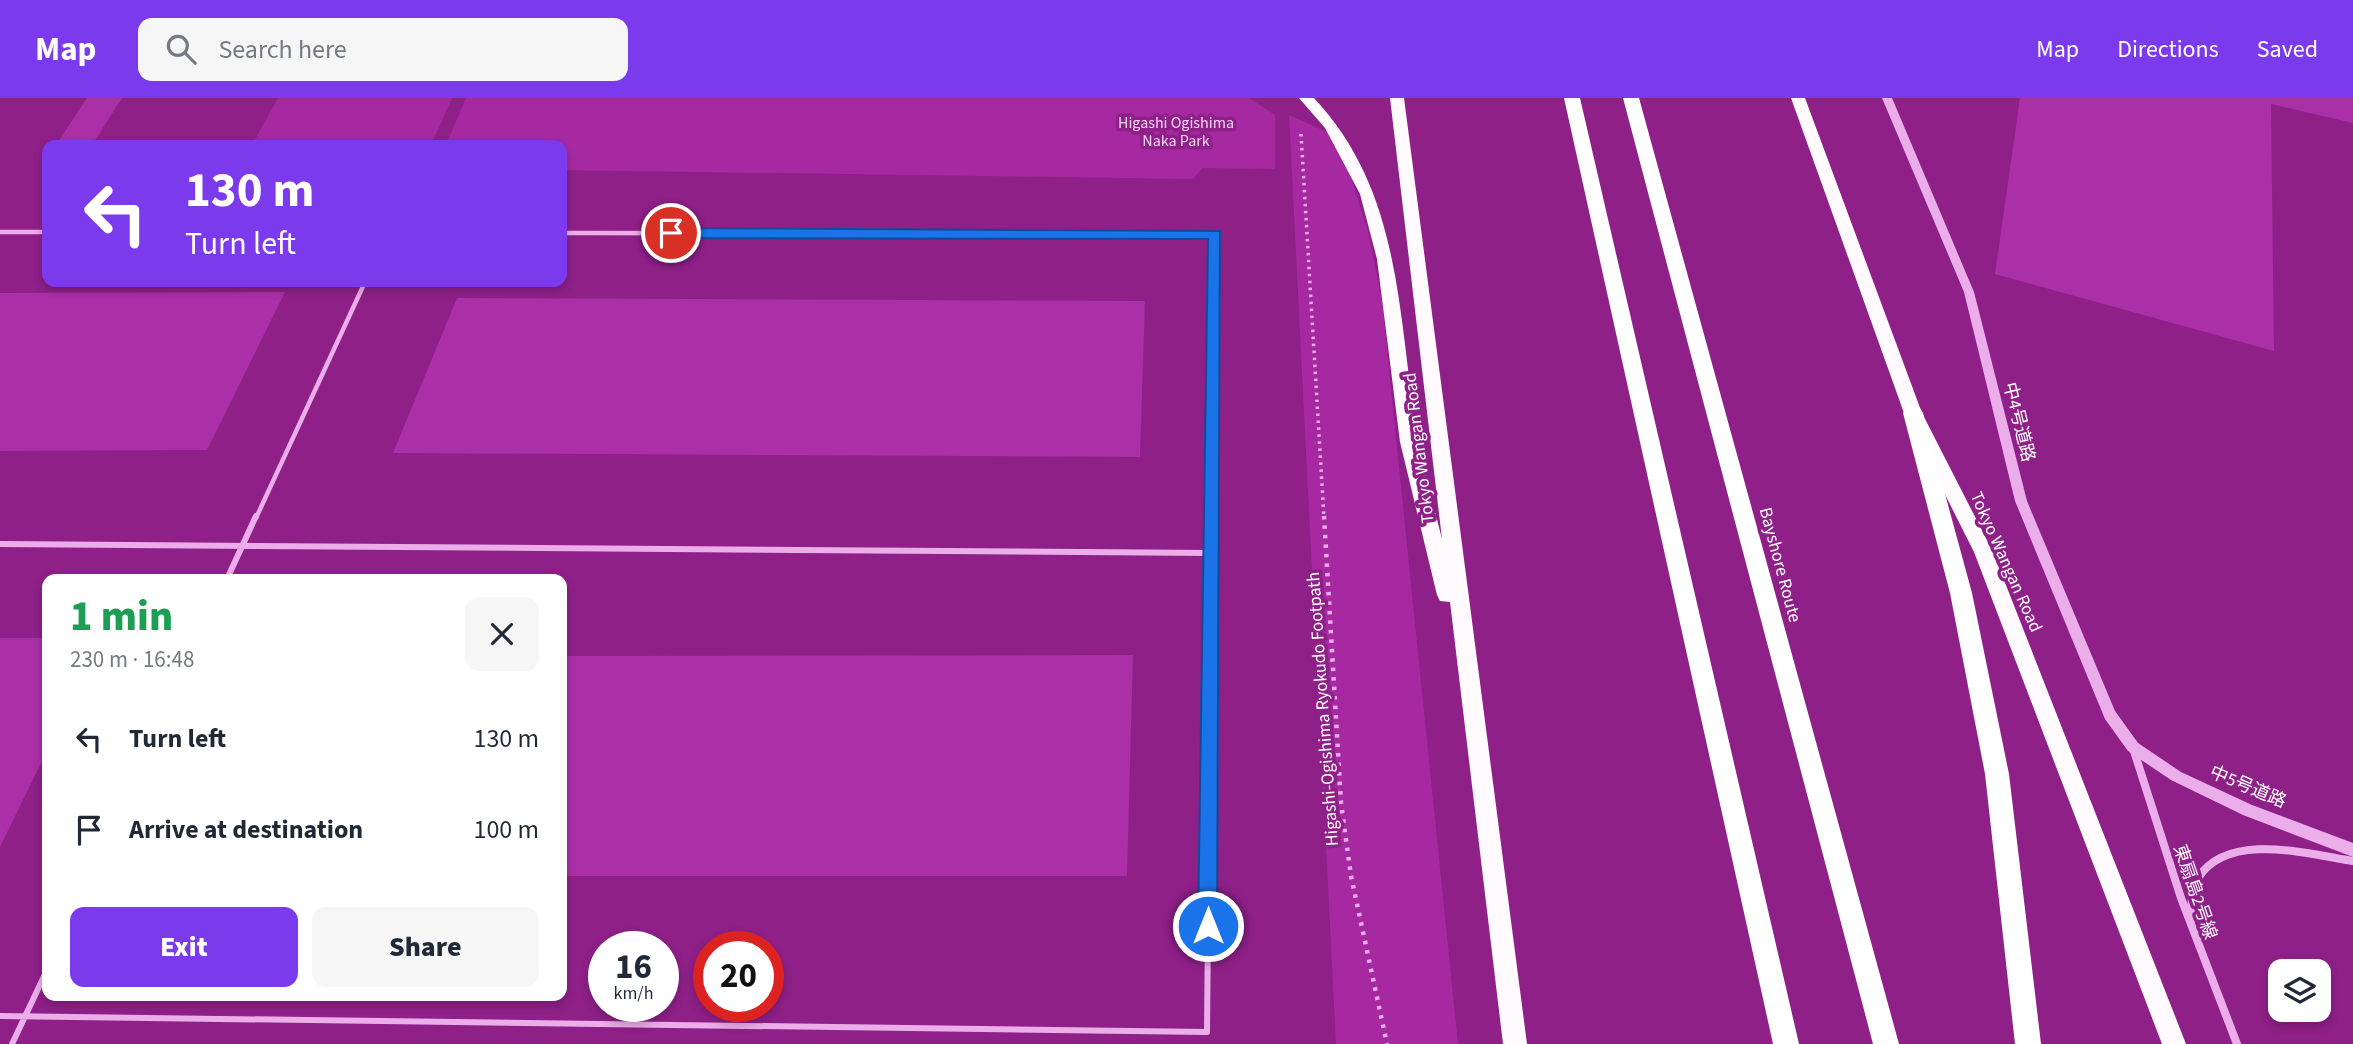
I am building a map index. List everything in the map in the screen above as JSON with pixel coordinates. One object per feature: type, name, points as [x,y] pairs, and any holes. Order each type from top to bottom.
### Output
[{"type":"highway","points":[[1306,98],[1331,125],[1368,194],[1385,259],[1409,442],[1466,674]]},
{"type":"highway","name":"Tokyo Wangan Road","points":[[1396,98],[1466,674],[1515,1044]]},
{"type":"highway","points":[[1572,98],[1786,1044]]},
{"type":"highway","name":"Bayshore Route","points":[[1631,98],[1886,1044]]},
{"type":"highway","name":"Tokyo Wangan Road","points":[[1798,98],[1913,413],[1983,552],[2174,1044]]},
{"type":"highway","points":[[1913,413],[1961,593],[1997,774],[2028,1044]]},
{"type":"street","name":"中4号道路","points":[[1887,98],[1969,292],[2021,501],[2110,715],[2133,747]]},
{"type":"street","name":"中5号道路","points":[[2133,747],[2176,776],[2213,795],[2353,850]]},
{"type":"street","name":"東扇島2号線","points":[[2133,747],[2154,820],[2190,926],[2236,1044]]},
{"type":"street","points":[[2190,926],[2193,890],[2198,878],[2205,868],[2225,855],[2263,849],[2353,861]]},
{"type":"lane","points":[[0,232],[42,232]]},
{"type":"lane","points":[[0,1016],[1207,1032],[1215,234],[567,233]]},
{"type":"lane","points":[[230,574],[363,287]]},
{"type":"lane","points":[[0,544],[1211,554]]},
{"type":"lane","points":[[12,1044],[42,981]]},
{"type":"path","name":"Higashi-Ogishima Ryokudo Footpath","points":[[1301,125],[1341,803],[1351,876],[1387,1044]]},
{"type":"green space","points":[[278,98],[452,98],[433,140],[255,140]]},
{"type":"green space","name":"Higashi Ogishima Naka Park","points":[[466,98],[1249,98],[1275,115],[1275,169],[1202,168],[1193,179],[567,170],[567,140],[448,140]]},
{"type":"green space","points":[[1289,115],[1327,132],[1352,180],[1368,231],[1382,301],[1458,1044],[1336,1044]]},
{"type":"building","points":[[87,98],[122,98],[95,140],[59,140]]},
{"type":"building","points":[[2020,98],[2353,98],[2353,123],[2271,104],[2274,351],[1995,274]]},
{"type":"building","points":[[285,292],[207,450],[0,451],[0,293]]},
{"type":"building","points":[[457,298],[1145,301],[1140,457],[393,453]]},
{"type":"building","points":[[0,638],[42,638],[42,761],[0,847]]},
{"type":"building","points":[[1133,655],[1127,876],[567,876],[567,656]]},
{"type":"route","points":[[671,233],[1215,234],[1208,926]]}]
